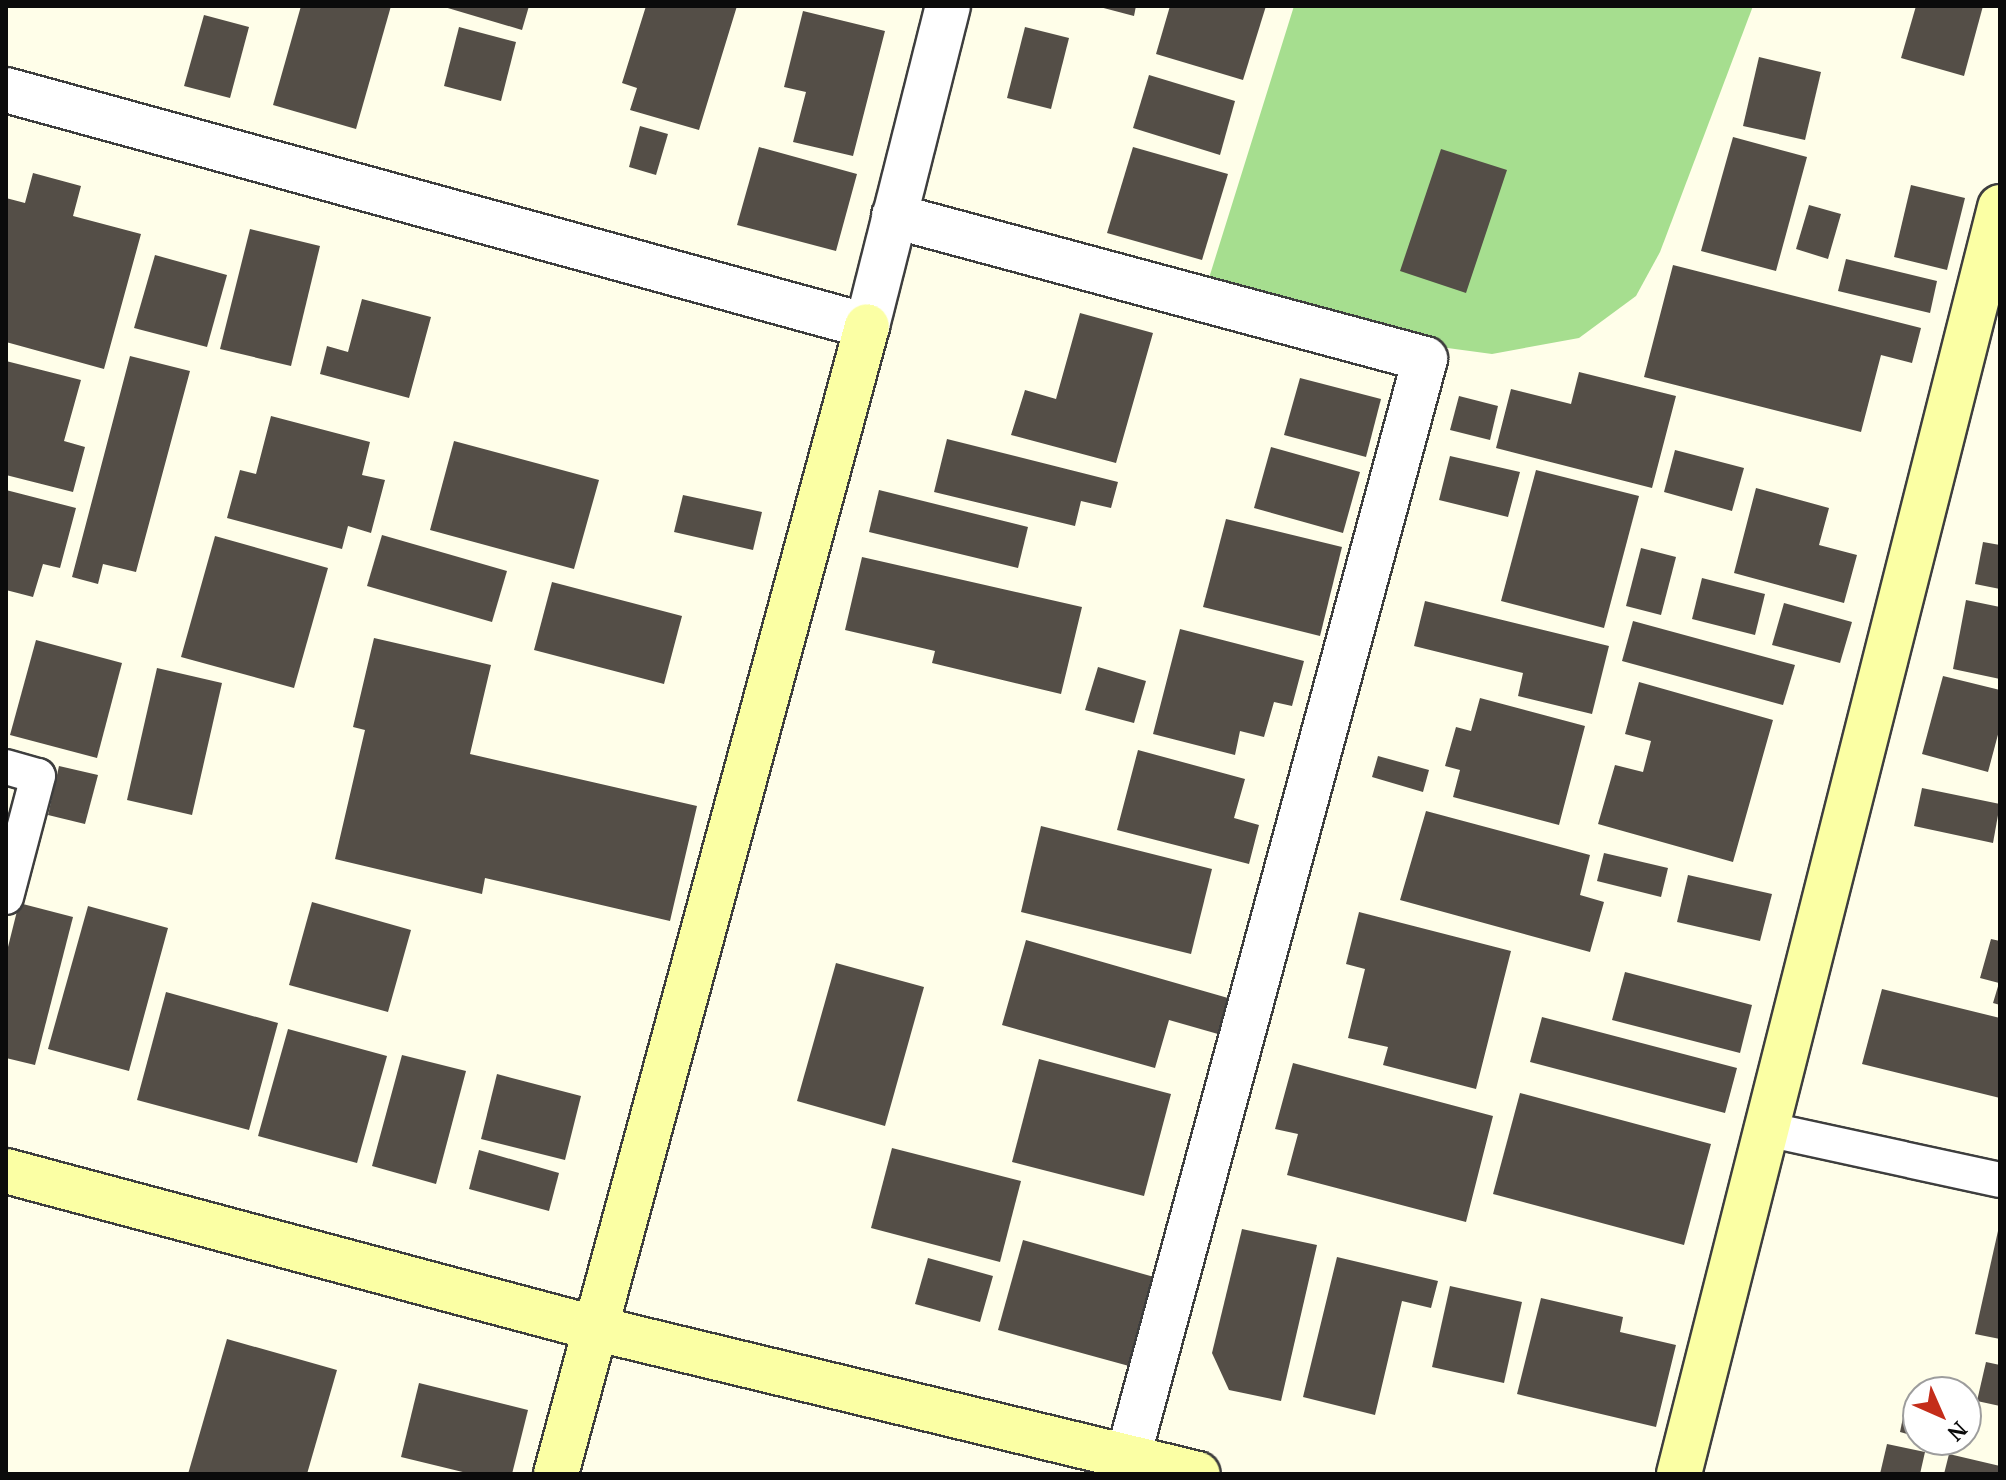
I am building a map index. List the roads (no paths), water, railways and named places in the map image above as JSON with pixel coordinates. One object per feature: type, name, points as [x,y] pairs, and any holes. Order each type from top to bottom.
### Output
[{"type":"street","points":[[556,1474],[867,326],[948,6]]},
{"type":"street","points":[[6,90],[867,326]]},
{"type":"street","points":[[1679,1474],[2000,207]]},
{"type":"street","points":[[894,216],[1425,359],[1128,1457]]},
{"type":"street","points":[[6,1171],[594,1328],[1198,1474]]},
{"type":"lane","points":[[6,767],[38,776],[6,897]]},
{"type":"lane","points":[[1766,1129],[2000,1180]]}]
